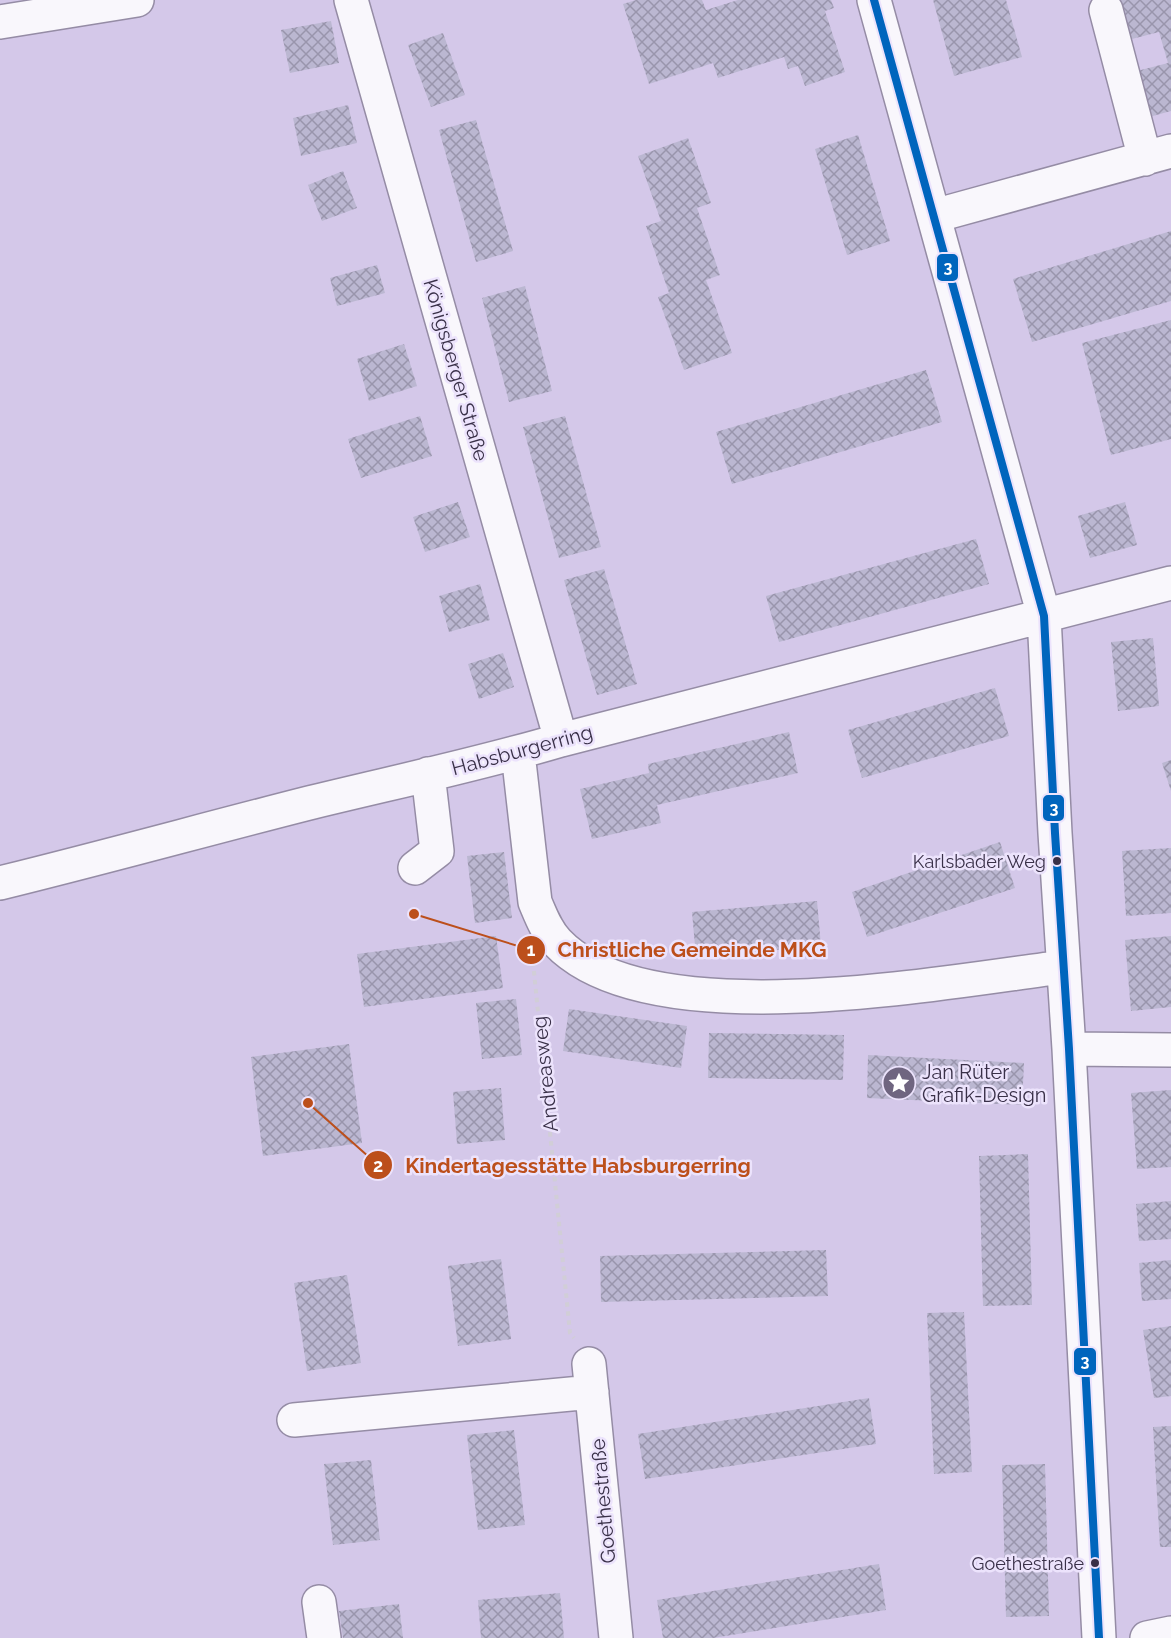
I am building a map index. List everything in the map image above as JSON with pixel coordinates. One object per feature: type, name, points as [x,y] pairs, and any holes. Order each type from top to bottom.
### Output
[{"type":"street","points":[[0,22],[54,6],[137,0]]},
{"type":"street","name":"Königsberger Straße","points":[[351,0],[561,740]]},
{"type":"street","points":[[873,0],[1044,616],[1099,1638]]},
{"type":"street","points":[[934,216],[1158,155],[1106,10]]},
{"type":"street","name":"Habsburgerring","points":[[0,883],[518,753],[1171,583]]},
{"type":"street","points":[[518,753],[535,902],[544,924],[557,942],[579,960],[609,975],[638,985],[684,992],[750,997],[832,996],[1063,967]]},
{"type":"street","points":[[415,868],[437,851],[428,774]]},
{"type":"street","points":[[1069,1049],[1171,1050]]},
{"type":"street","points":[[294,1420],[591,1378]]},
{"type":"street","name":"Goethestraße","points":[[591,1378],[616,1638]]},
{"type":"street","points":[[319,1602],[324,1638]]},
{"type":"street","points":[[1147,1638],[1171,1633]]},
{"type":"path","name":"Andreasweg","points":[[544,924],[532,954],[570,1333],[591,1378]]},
{"type":"building","points":[[636,0],[702,0],[706,10],[738,0],[831,0],[834,8],[825,11],[845,72],[805,86],[798,66],[788,69],[784,57],[718,78],[713,63],[649,84],[623,4]]},
{"type":"building","points":[[933,0],[1006,0],[1022,57],[954,76]]},
{"type":"building","points":[[1118,0],[1171,0],[1171,111],[1149,117],[1137,71],[1168,63],[1159,32],[1128,40]]},
{"type":"building","points":[[331,21],[339,63],[290,73],[281,30]]},
{"type":"building","points":[[443,33],[465,95],[431,107],[408,45]]},
{"type":"building","points":[[348,105],[357,143],[301,156],[293,118]]},
{"type":"building","points":[[476,120],[513,251],[476,262],[439,130]]},
{"type":"building","points":[[858,135],[890,241],[847,255],[815,149]]},
{"type":"building","points":[[688,138],[711,203],[697,208],[720,275],[706,280],[732,353],[684,370],[658,297],[669,293],[646,226],[661,221],[638,156]]},
{"type":"building","points":[[343,171],[357,208],[322,221],[308,185]]},
{"type":"building","points":[[1171,231],[1171,301],[1032,342],[1013,279]]},
{"type":"building","points":[[377,265],[385,293],[337,306],[330,278]]},
{"type":"building","points":[[525,286],[552,391],[509,402],[482,298]]},
{"type":"building","points":[[1171,320],[1171,439],[1111,455],[1082,343]]},
{"type":"building","points":[[404,344],[417,386],[369,401],[357,359]]},
{"type":"building","points":[[926,370],[942,422],[732,484],[716,432]]},
{"type":"building","points":[[420,416],[432,456],[361,478],[348,439]]},
{"type":"building","points":[[565,416],[601,547],[559,558],[523,427]]},
{"type":"building","points":[[458,502],[470,537],[425,552],[413,517]]},
{"type":"building","points":[[1125,502],[1137,545],[1090,558],[1078,516]]},
{"type":"building","points":[[976,539],[989,584],[779,642],[766,596]]},
{"type":"building","points":[[604,569],[637,684],[597,695],[564,580]]},
{"type":"building","points":[[480,584],[490,620],[449,632],[439,596]]},
{"type":"building","points":[[1153,638],[1159,706],[1118,711],[1111,642]]},
{"type":"building","points":[[503,653],[514,687],[479,699],[468,664]]},
{"type":"building","points":[[995,688],[1009,736],[862,778],[848,730]]},
{"type":"building","points":[[789,732],[798,773],[657,805],[661,823],[592,839],[580,789],[649,773],[648,764]]},
{"type":"building","points":[[1171,760],[1171,791],[1162,763]]},
{"type":"building","points":[[1000,842],[1015,888],[867,937],[852,892]]},
{"type":"building","points":[[1171,848],[1171,913],[1126,916],[1122,851]]},
{"type":"building","points":[[504,852],[512,918],[475,923],[467,856]]},
{"type":"building","points":[[817,901],[821,946],[696,957],[692,912]]},
{"type":"building","points":[[496,936],[503,988],[364,1007],[357,954]]},
{"type":"building","points":[[1171,936],[1171,1007],[1131,1011],[1125,940]]},
{"type":"building","points":[[516,999],[522,1055],[482,1059],[476,1003]]},
{"type":"building","points":[[569,1009],[687,1026],[681,1068],[563,1051]]},
{"type":"building","points":[[709,1033],[844,1035],[843,1080],[708,1078]]},
{"type":"building","points":[[349,1044],[362,1143],[263,1156],[251,1057]]},
{"type":"building","points":[[868,1055],[1024,1063],[1022,1105],[867,1098]]},
{"type":"building","points":[[501,1088],[505,1140],[457,1144],[453,1092]]},
{"type":"building","points":[[1171,1090],[1171,1167],[1137,1169],[1131,1093]]},
{"type":"building","points":[[1028,1154],[1032,1305],[983,1306],[979,1156]]},
{"type":"building","points":[[1171,1201],[1171,1239],[1139,1241],[1136,1204]]},
{"type":"building","points":[[826,1250],[828,1296],[601,1302],[600,1256]]},
{"type":"building","points":[[501,1259],[511,1339],[458,1346],[448,1266]]},
{"type":"building","points":[[1171,1260],[1171,1299],[1142,1301],[1139,1263]]},
{"type":"building","points":[[347,1275],[361,1363],[307,1371],[294,1283]]},
{"type":"building","points":[[964,1312],[972,1472],[934,1474],[927,1313]]},
{"type":"building","points":[[1171,1326],[1171,1396],[1154,1398],[1143,1330]]},
{"type":"building","points":[[869,1398],[876,1444],[645,1479],[638,1434]]},
{"type":"building","points":[[1171,1426],[1171,1547],[1160,1547],[1153,1427]]},
{"type":"building","points":[[514,1430],[525,1525],[478,1530],[467,1435]]},
{"type":"building","points":[[371,1460],[380,1540],[333,1545],[324,1464]]},
{"type":"building","points":[[1045,1464],[1049,1616],[1006,1617],[1002,1465]]},
{"type":"building","points":[[879,1564],[886,1610],[713,1638],[663,1638],[657,1600]]},
{"type":"building","points":[[560,1593],[564,1638],[481,1638],[478,1600]]},
{"type":"building","points":[[399,1604],[403,1638],[343,1638],[339,1611]]},
{"type":"transit line","name":"3","points":[[874,0],[1044,616],[1099,1638]]},
{"type":"place","name":"Karlsbader Weg","points":[[1057,861]]},
{"type":"place","name":"Christliche Gemeinde MKG","points":[[414,914]]},
{"type":"place","name":"Jan Rüter Grafik-Design","points":[[899,1083]]},
{"type":"place","name":"Kindertagesstätte Habsburgerring","points":[[308,1103]]},
{"type":"place","name":"Goethestraße","points":[[1095,1563]]}]
